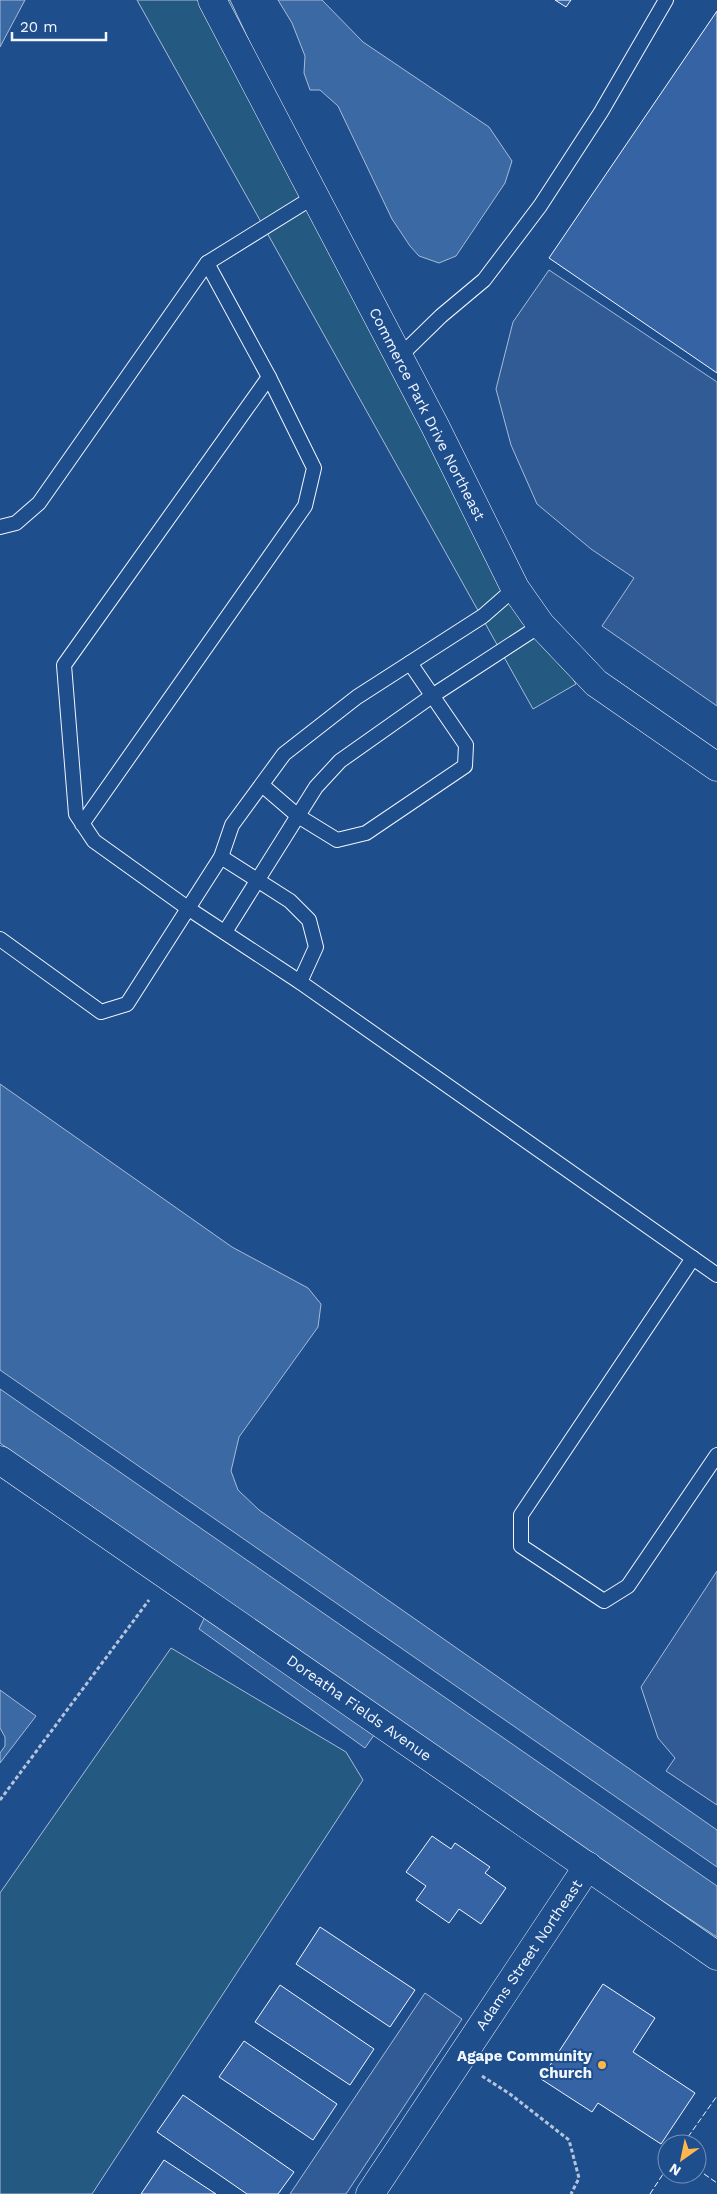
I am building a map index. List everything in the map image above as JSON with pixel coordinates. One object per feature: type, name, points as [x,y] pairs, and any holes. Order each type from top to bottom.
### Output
[{"type":"street","name":"Commerce Park Drive Northeast","points":[[212,0],[399,357],[515,588],[541,625],[596,683],[717,767]]},
{"type":"street","name":"Doreatha Fields Avenue","points":[[0,1460],[717,1956]]},
{"type":"street","name":"Adams Street Northeast","points":[[370,2194],[588,1866]]},
{"type":"lane","points":[[399,357],[441,316],[484,280],[540,206],[601,112],[666,0]]},
{"type":"lane","points":[[0,527],[16,523],[39,503],[207,263],[314,196]]},
{"type":"lane","points":[[82,824],[305,506],[314,468],[269,377],[207,263]]},
{"type":"lane","points":[[269,377],[64,665],[76,814],[94,841],[189,909],[300,982],[717,1275]]},
{"type":"lane","points":[[0,939],[101,1012],[127,1004],[221,857],[232,825],[284,754],[357,698],[483,616],[515,588]]},
{"type":"lane","points":[[225,932],[316,787],[340,761],[432,696],[541,625]]},
{"type":"lane","points":[[262,784],[298,816],[337,840],[366,832],[465,766],[466,745],[410,662]]},
{"type":"lane","points":[[221,857],[290,901],[310,920],[316,947],[300,982]]},
{"type":"lane","points":[[694,1258],[521,1515],[521,1546],[604,1601],[628,1586],[717,1455]]},
{"type":"path","points":[[0,1800],[149,1599]]},
{"type":"path","points":[[458,2061],[510,2094],[569,2140],[580,2178],[571,2194]]},
{"type":"shaded area","points":[[0,0],[25,0],[0,47]]},
{"type":"shaded area","points":[[137,0],[230,0],[465,501],[576,684],[533,709]]},
{"type":"shaded area","points":[[278,0],[322,0],[363,42],[489,127],[512,161],[505,183],[456,256],[439,263],[419,256],[410,246],[392,219],[338,106],[320,90],[310,90],[304,73],[305,56],[292,23]]},
{"type":"shaded area","points":[[549,270],[717,382],[717,706],[602,626],[634,578],[591,549],[537,504],[511,445],[496,389],[513,322]]},
{"type":"shaded area","points":[[0,1084],[232,1247],[308,1288],[321,1304],[318,1327],[239,1437],[231,1471],[238,1490],[259,1510],[717,1830],[717,1867],[0,1370]]},
{"type":"shaded area","points":[[0,1389],[717,1886],[717,1937],[386,1718],[365,1748],[199,1629],[215,1596],[0,1443]]},
{"type":"shaded area","points":[[717,1571],[717,1805],[666,1771],[675,1758],[658,1738],[641,1687]]},
{"type":"shaded area","points":[[171,1648],[346,1752],[363,1780],[92,2194],[0,2194],[0,1893]]},
{"type":"shaded area","points":[[0,1690],[36,1716],[0,1763],[0,1753],[5,1746],[5,1737],[0,1728]]},
{"type":"shaded area","points":[[425,1993],[462,2019],[346,2194],[290,2194]]},
{"type":"building","points":[[555,0],[571,0],[566,7]]},
{"type":"building","points":[[717,11],[717,373],[549,258]]},
{"type":"building","points":[[432,1836],[451,1849],[455,1843],[490,1867],[485,1873],[506,1888],[481,1924],[459,1909],[449,1923],[416,1900],[426,1886],[406,1872]]},
{"type":"building","points":[[320,1927],[415,1990],[390,2027],[296,1964]]},
{"type":"building","name":"Agape Community Church","points":[[603,1984],[655,2018],[633,2052],[695,2093],[668,2134],[657,2134],[657,2141],[598,2103],[592,2112],[541,2079]]},
{"type":"building","points":[[280,1985],[374,2049],[350,2085],[255,2022]]},
{"type":"building","points":[[244,2041],[337,2104],[313,2140],[219,2077]]},
{"type":"building","points":[[183,2095],[294,2172],[278,2194],[247,2194],[157,2132]]},
{"type":"building","points":[[164,2160],[216,2194],[141,2194]]},
{"type":"fence","points":[[690,2134],[717,2096]]},
{"type":"fence","points":[[707,2176],[717,2183]]},
{"type":"fence","points":[[650,2194],[657,2183]]},
{"type":"place","name":"Agape Community Church","points":[[602,2065]]}]
